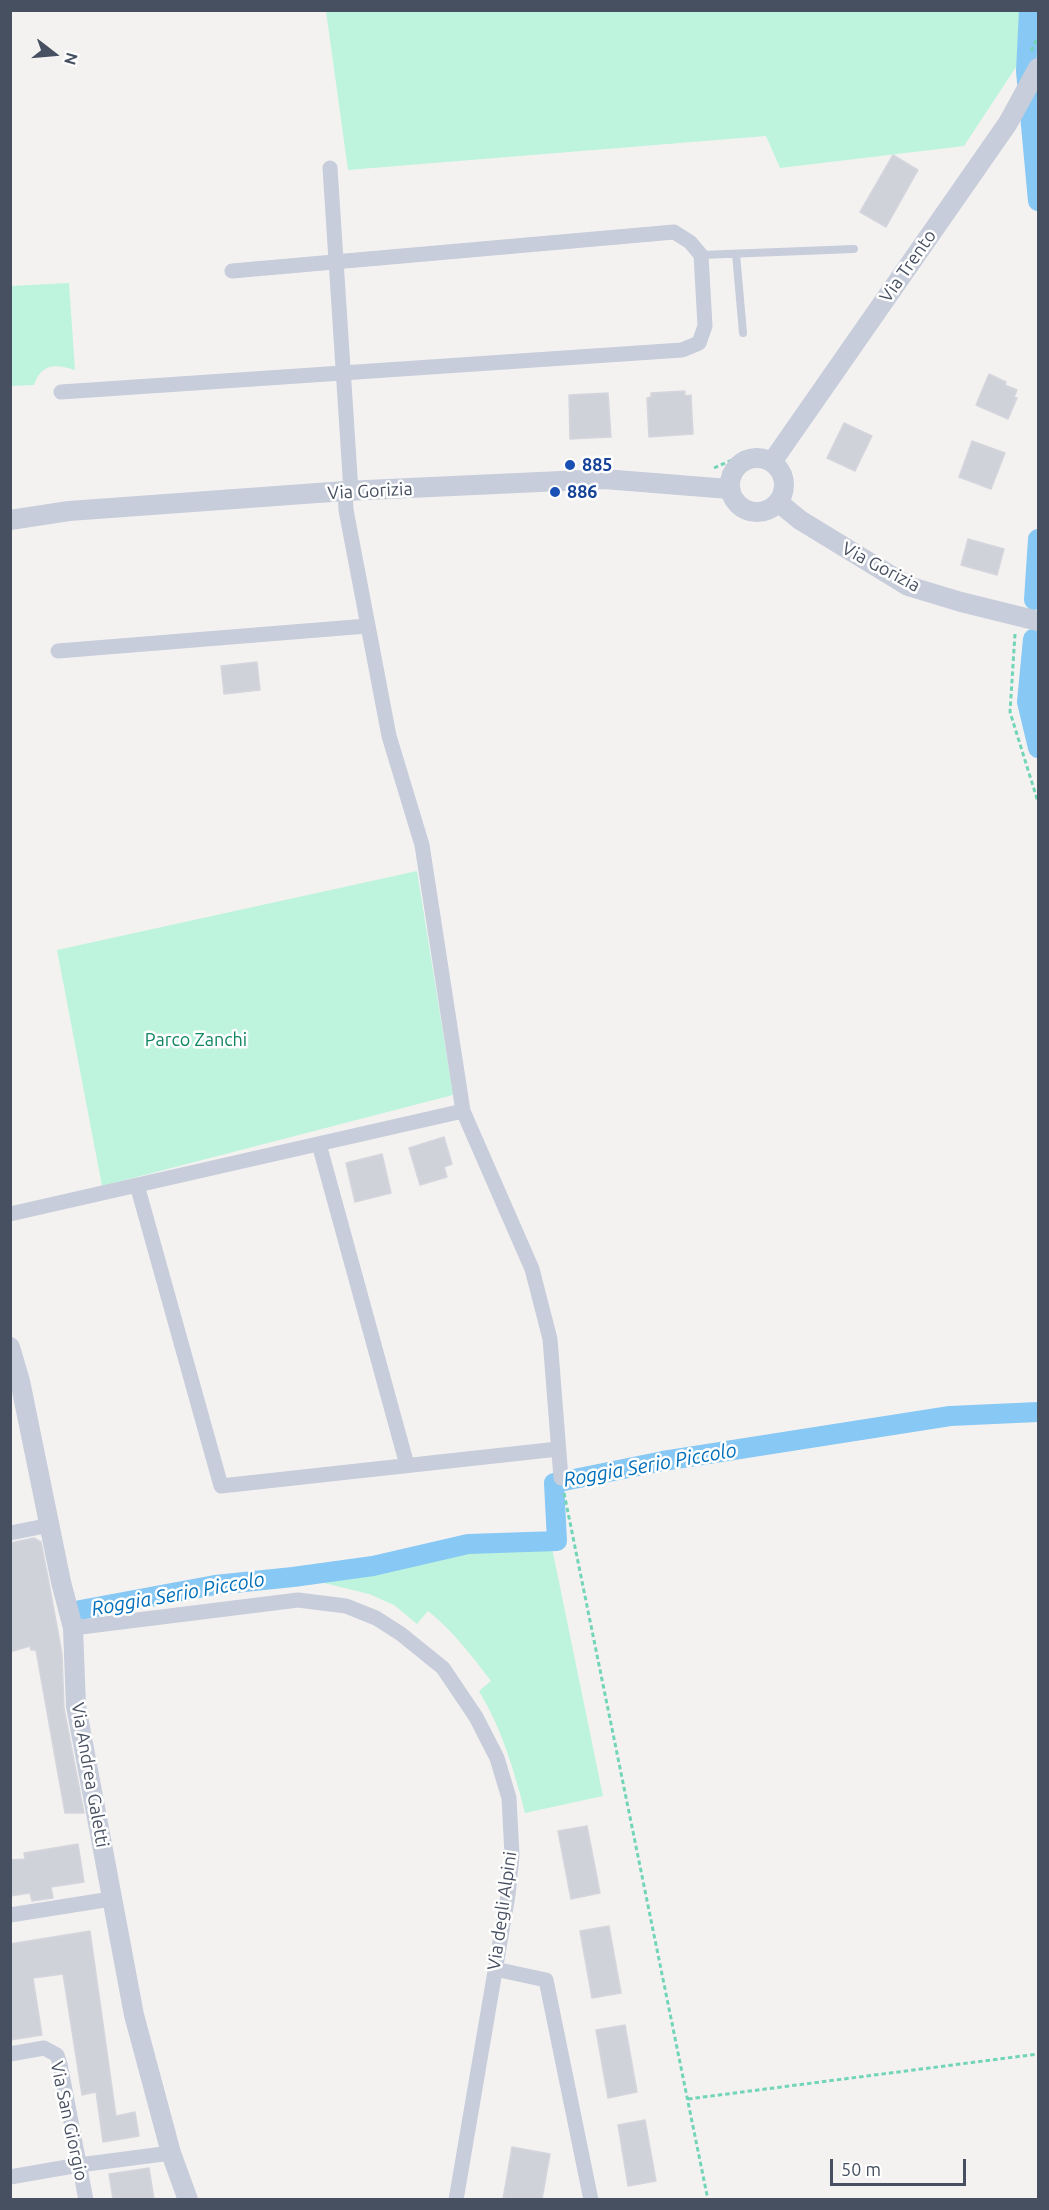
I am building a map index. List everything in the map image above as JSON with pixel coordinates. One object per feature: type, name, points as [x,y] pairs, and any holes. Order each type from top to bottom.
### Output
[{"type":"street","name":"Via Trento","points":[[767,454],[1008,123],[1038,68]]},
{"type":"street","points":[[330,168],[343,373],[348,491],[346,510],[389,736],[422,845],[463,1111],[532,1269],[550,1339],[561,1478]]},
{"type":"street","points":[[61,392],[682,350],[699,343],[705,326],[701,255],[690,242],[674,232],[232,271]]},
{"type":"street","points":[[767,454],[783,476],[783,494],[770,509],[760,512],[749,511],[740,507],[733,499],[729,489],[730,478],[734,469],[742,462],[752,458],[762,458],[767,454]]},
{"type":"street","name":"Via Gorizia","points":[[10,520],[69,511],[348,491],[604,479],[729,489]]},
{"type":"street","name":"Via Gorizia","points":[[778,502],[801,520],[908,586],[1034,620]]},
{"type":"street","points":[[58,651],[367,626]]},
{"type":"street","points":[[10,1214],[463,1111]]},
{"type":"street","points":[[319,1144],[407,1466]]},
{"type":"street","points":[[137,1185],[221,1486],[558,1449]]},
{"type":"street","name":"Via Andrea Galetti","points":[[10,1347],[20,1381],[73,1628],[76,1706],[134,2015],[171,2153],[188,2199]]},
{"type":"street","points":[[10,1533],[15,1530],[50,1525]]},
{"type":"street","name":"Via degli Alpini","points":[[73,1628],[298,1600],[345,1606],[376,1618],[442,1668],[476,1717],[497,1758],[509,1798],[512,1855],[508,1895],[456,2199]]},
{"type":"street","points":[[10,1915],[111,1899]]},
{"type":"street","points":[[495,1969],[546,1980],[591,2199]]},
{"type":"street","name":"Via San Giorgio","points":[[10,2054],[44,2048],[57,2055],[86,2199]]},
{"type":"street","points":[[10,2177],[171,2153]]},
{"type":"lane","points":[[701,255],[854,249]]},
{"type":"lane","points":[[736,254],[743,333]]},
{"type":"path","points":[[708,469],[767,454]]},
{"type":"path","points":[[1015,638],[1010,712],[1038,802]]},
{"type":"path","points":[[561,1478],[708,2199]]},
{"type":"path","points":[[688,2099],[1038,2054]]},
{"type":"green space","points":[[1038,10],[1038,24],[1018,64],[964,146],[780,168],[766,136],[348,170],[326,11]]},
{"type":"green space","points":[[69,283],[75,370],[50,367],[41,373],[34,385],[11,386],[11,286]]},
{"type":"green space","name":"Parco Zanchi","points":[[417,871],[453,1095],[102,1186],[57,950]]},
{"type":"green space","points":[[552,1548],[603,1796],[525,1813],[506,1750],[479,1691],[491,1681],[462,1644],[428,1611],[417,1624],[394,1605],[369,1594],[324,1583],[326,1576],[375,1571],[465,1550]]},
{"type":"building","points":[[893,155],[918,170],[886,227],[860,212]]},
{"type":"building","points":[[989,374],[1017,390],[1014,397],[1017,398],[1008,419],[976,405]]},
{"type":"building","points":[[685,391],[685,396],[691,395],[693,434],[649,437],[647,398],[651,397],[651,393]]},
{"type":"building","points":[[608,393],[611,437],[570,439],[569,395]]},
{"type":"building","points":[[844,423],[872,436],[855,471],[827,458]]},
{"type":"building","points":[[972,441],[1005,453],[991,489],[959,477]]},
{"type":"building","points":[[968,539],[1004,549],[997,575],[961,565]]},
{"type":"building","points":[[257,662],[260,690],[224,694],[221,666]]},
{"type":"building","points":[[444,1137],[452,1164],[444,1167],[447,1177],[420,1185],[409,1148]]},
{"type":"building","points":[[382,1154],[391,1193],[355,1202],[346,1163]]},
{"type":"building","points":[[34,1538],[41,1542],[62,1654],[64,1708],[84,1813],[65,1813],[36,1650],[31,1650],[30,1646],[10,1652],[10,1543]]},
{"type":"building","points":[[587,1826],[600,1893],[571,1899],[558,1831]]},
{"type":"building","points":[[78,1844],[84,1882],[51,1887],[53,1898],[32,1901],[30,1893],[10,1896],[10,1860],[25,1859],[24,1853]]},
{"type":"building","points":[[609,1926],[621,1993],[592,1998],[580,1931]]},
{"type":"building","points":[[90,1931],[116,2116],[135,2112],[139,2136],[103,2142],[96,2092],[82,2095],[63,1974],[33,1978],[42,2035],[10,2040],[10,1944]]},
{"type":"building","points":[[625,2025],[637,2092],[608,2098],[596,2030]]},
{"type":"building","points":[[645,2120],[656,2181],[628,2186],[618,2125]]},
{"type":"building","points":[[512,2147],[550,2154],[542,2199],[503,2199]]},
{"type":"building","points":[[149,2168],[154,2199],[113,2199],[109,2174]]},
{"type":"waterway","points":[[1029,10],[1026,71],[1038,201]]},
{"type":"waterway","points":[[1034,600],[1038,539]]},
{"type":"waterway","points":[[1033,639],[1027,702],[1038,748]]},
{"type":"waterway","name":"Roggia Serio Piccolo","points":[[75,1611],[215,1585],[373,1566],[468,1544],[557,1541],[554,1483],[663,1461],[950,1416],[1038,1412]]},
{"type":"place","name":"885","points":[[570,465]]},
{"type":"place","name":"886","points":[[555,492]]}]
